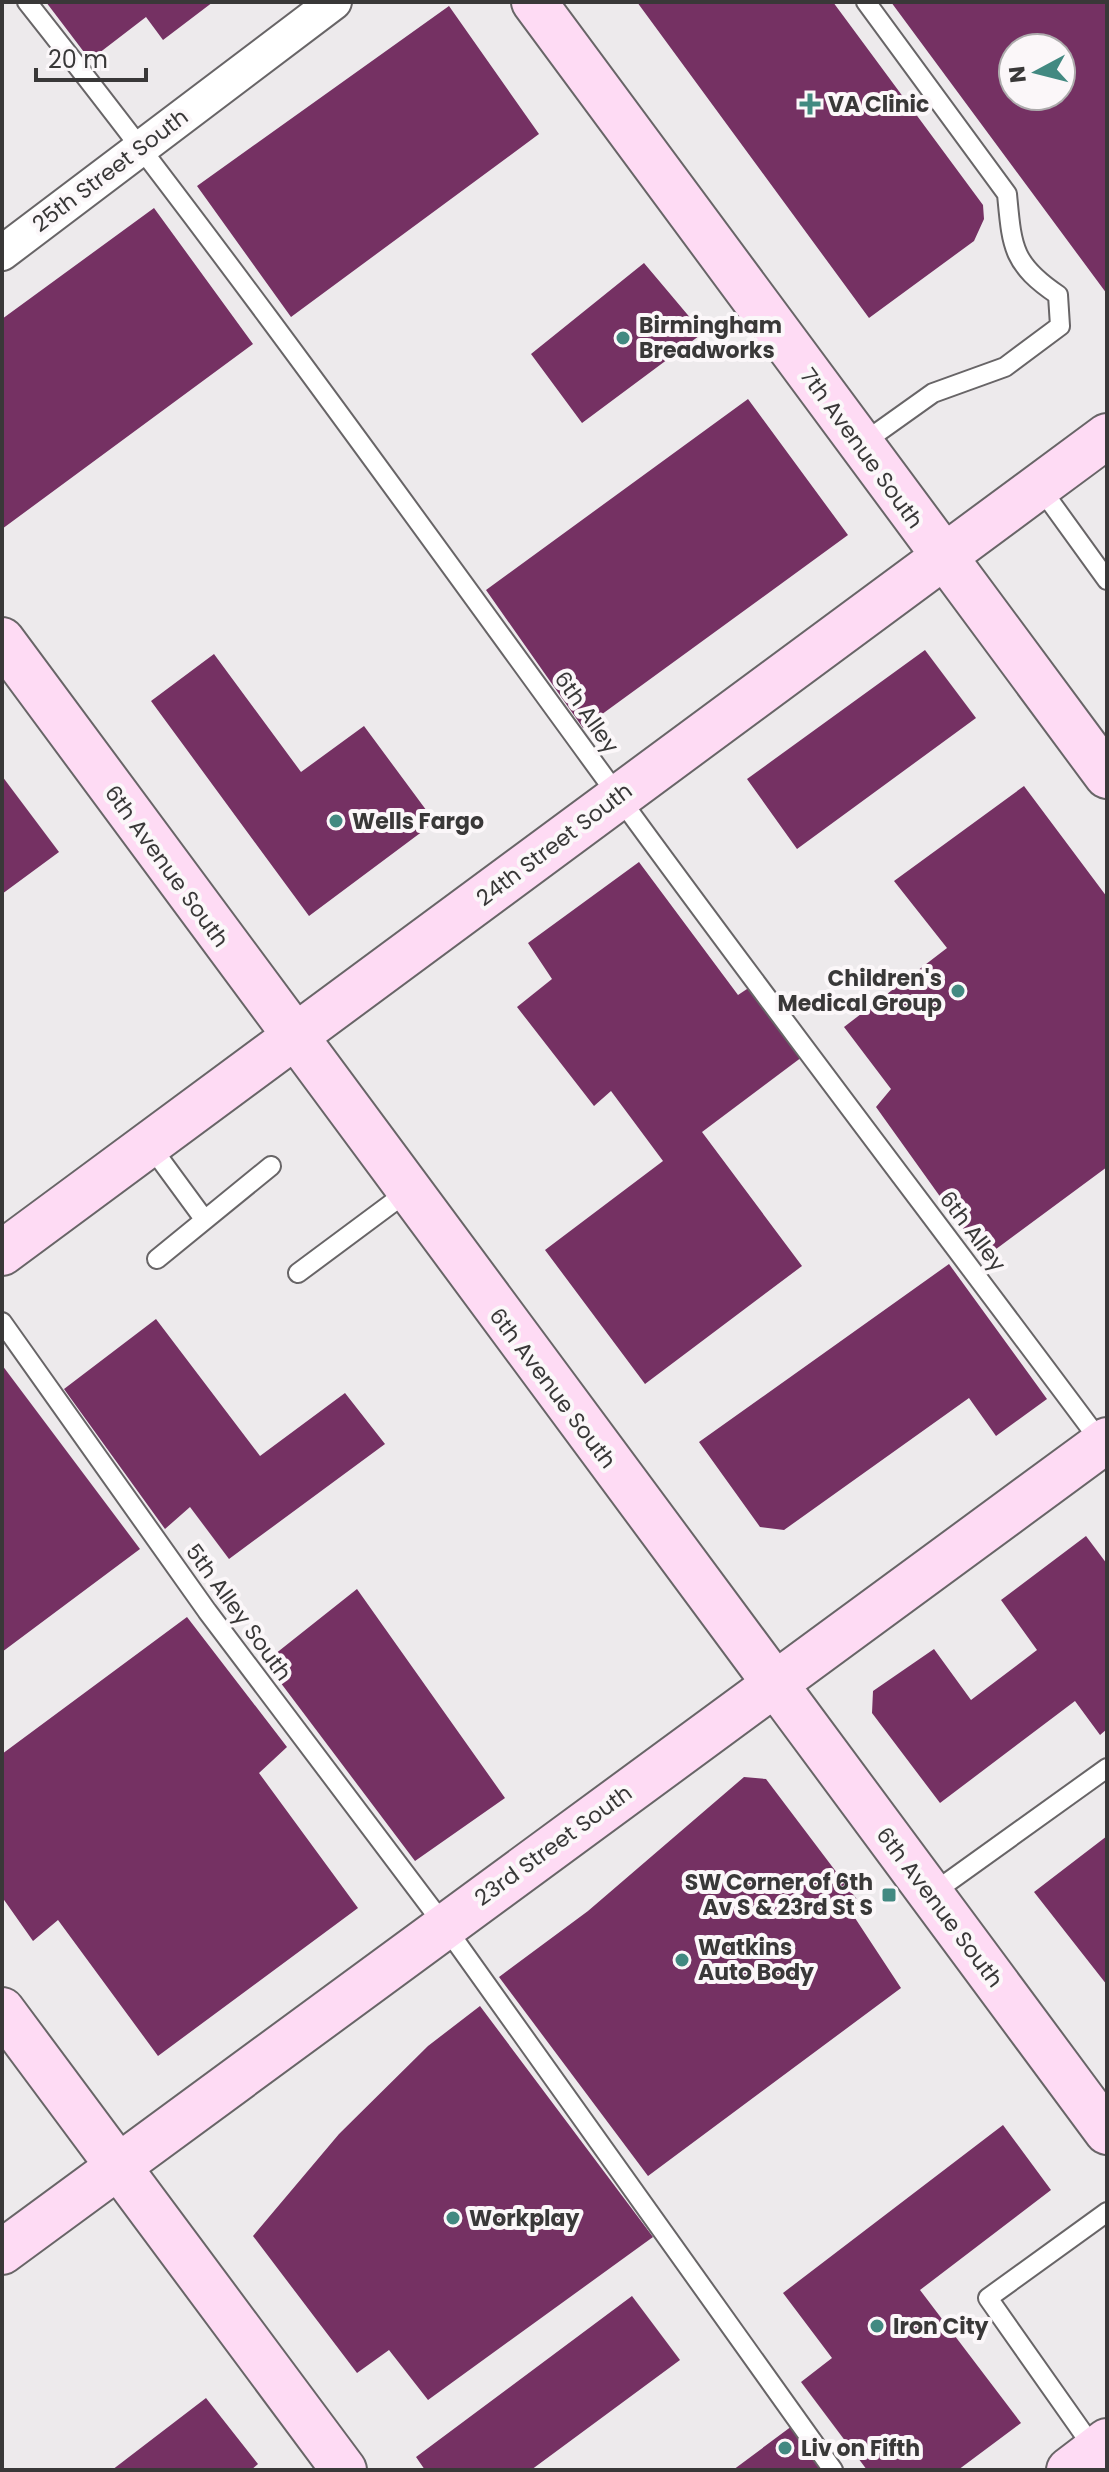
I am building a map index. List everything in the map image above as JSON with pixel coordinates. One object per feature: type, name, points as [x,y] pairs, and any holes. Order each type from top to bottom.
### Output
[{"type":"street","name":"25th Street South","points":[[2,253],[334,2]]},
{"type":"street","name":"7th Avenue South","points":[[534,2],[1107,776]]},
{"type":"street","name":"24th Street South","points":[[2,1253],[1107,436]]},
{"type":"street","name":"6th Avenue South","points":[[2,640],[407,1192],[1107,2132]]},
{"type":"street","name":"23rd Street South","points":[[2,2252],[253,2070],[444,1925],[1105,1444]]},
{"type":"street","points":[[2,2010],[344,2470]]},
{"type":"lane","name":"6th Alley","points":[[27,2],[142,147],[482,606],[618,797],[1105,1444]]},
{"type":"lane","points":[[860,445],[933,393],[1005,367],[1060,326],[1058,295],[1020,264],[1010,225],[1007,194],[866,2]]},
{"type":"lane","points":[[1039,486],[1107,580]]},
{"type":"lane","points":[[149,1144],[204,1219]]},
{"type":"lane","points":[[157,1259],[271,1166]]},
{"type":"lane","points":[[298,1273],[407,1192]]},
{"type":"lane","name":"5th Alley South","points":[[2,1322],[207,1611],[444,1925],[833,2470]]},
{"type":"lane","points":[[930,1895],[1107,1768]]},
{"type":"lane","points":[[1090,2454],[988,2298],[1107,2212]]},
{"type":"building","points":[[46,2],[213,2],[163,40],[146,17],[90,60]]},
{"type":"building","name":"VA Clinic","points":[[637,2],[833,2],[983,205],[984,219],[974,241],[869,318]]},
{"type":"building","points":[[891,2],[1107,2],[1107,294]]},
{"type":"building","points":[[449,6],[539,134],[291,317],[197,186]]},
{"type":"building","points":[[154,208],[253,344],[2,529],[2,319]]},
{"type":"building","name":"Birmingham Breadworks","points":[[644,263],[703,333],[582,423],[531,354]]},
{"type":"building","points":[[748,399],[848,535],[583,728],[486,590]]},
{"type":"building","points":[[925,650],[976,718],[797,849],[747,779]]},
{"type":"building","name":"Wells Fargo","points":[[214,654],[301,772],[364,726],[435,822],[309,916],[151,701]]},
{"type":"building","points":[[2,776],[59,852],[2,894]]},
{"type":"building","points":[[1024,786],[1107,897],[1107,1167],[984,1258],[876,1107],[891,1089],[844,1027],[947,948],[894,881]]},
{"type":"building","points":[[639,862],[738,995],[750,987],[802,1057],[702,1132],[802,1266],[645,1384],[545,1250],[663,1161],[611,1091],[594,1106],[517,1007],[552,979],[528,943]]},
{"type":"building","points":[[949,1264],[1047,1399],[996,1436],[969,1398],[784,1530],[760,1527],[699,1442]]},
{"type":"building","points":[[156,1319],[260,1456],[345,1393],[385,1444],[229,1559],[190,1507],[165,1529],[64,1389]]},
{"type":"building","points":[[2,1365],[140,1549],[2,1652]]},
{"type":"building","points":[[1086,1536],[1107,1564],[1107,1729],[1100,1735],[1075,1701],[940,1803],[872,1713],[873,1691],[934,1649],[971,1700],[1037,1650],[1001,1600]]},
{"type":"building","points":[[357,1589],[505,1798],[415,1861],[265,1662]]},
{"type":"building","points":[[187,1617],[287,1747],[259,1773],[358,1908],[158,2056],[58,1920],[33,1941],[2,1897],[2,1754]]},
{"type":"building","points":[[744,1777],[766,1779],[865,1910],[855,1918],[901,1988],[648,2176],[499,1977],[588,1911]]},
{"type":"building","points":[[1107,1836],[1107,1985],[1034,1892]]},
{"type":"building","name":"Workplay","points":[[480,2006],[653,2237],[428,2400],[389,2350],[357,2373],[253,2236],[339,2134],[428,2046]]},
{"type":"building","name":"Iron City","points":[[1003,2125],[1051,2190],[920,2290],[1021,2423],[958,2470],[867,2470],[801,2382],[832,2358],[783,2293]]},
{"type":"building","points":[[632,2296],[680,2360],[531,2470],[425,2470],[416,2457]]},
{"type":"building","points":[[206,2398],[258,2464],[251,2470],[112,2470]]},
{"type":"building","name":"Liv on Fifth","points":[[792,2426],[825,2470],[733,2470]]},
{"type":"place","name":"VA Clinic","points":[[810,104]]},
{"type":"place","name":"Birmingham Breadworks","points":[[623,338]]},
{"type":"place","name":"Wells Fargo","points":[[336,821]]},
{"type":"place","name":"Children's Medical Group","points":[[958,991]]},
{"type":"place","name":"SW Corner of 6th Av S & 23rd St S","points":[[889,1895]]},
{"type":"place","name":"Watkins Auto Body","points":[[682,1960]]},
{"type":"place","name":"Workplay","points":[[453,2218]]},
{"type":"place","name":"Iron City","points":[[877,2326]]},
{"type":"place","name":"Liv on Fifth","points":[[785,2448]]}]
